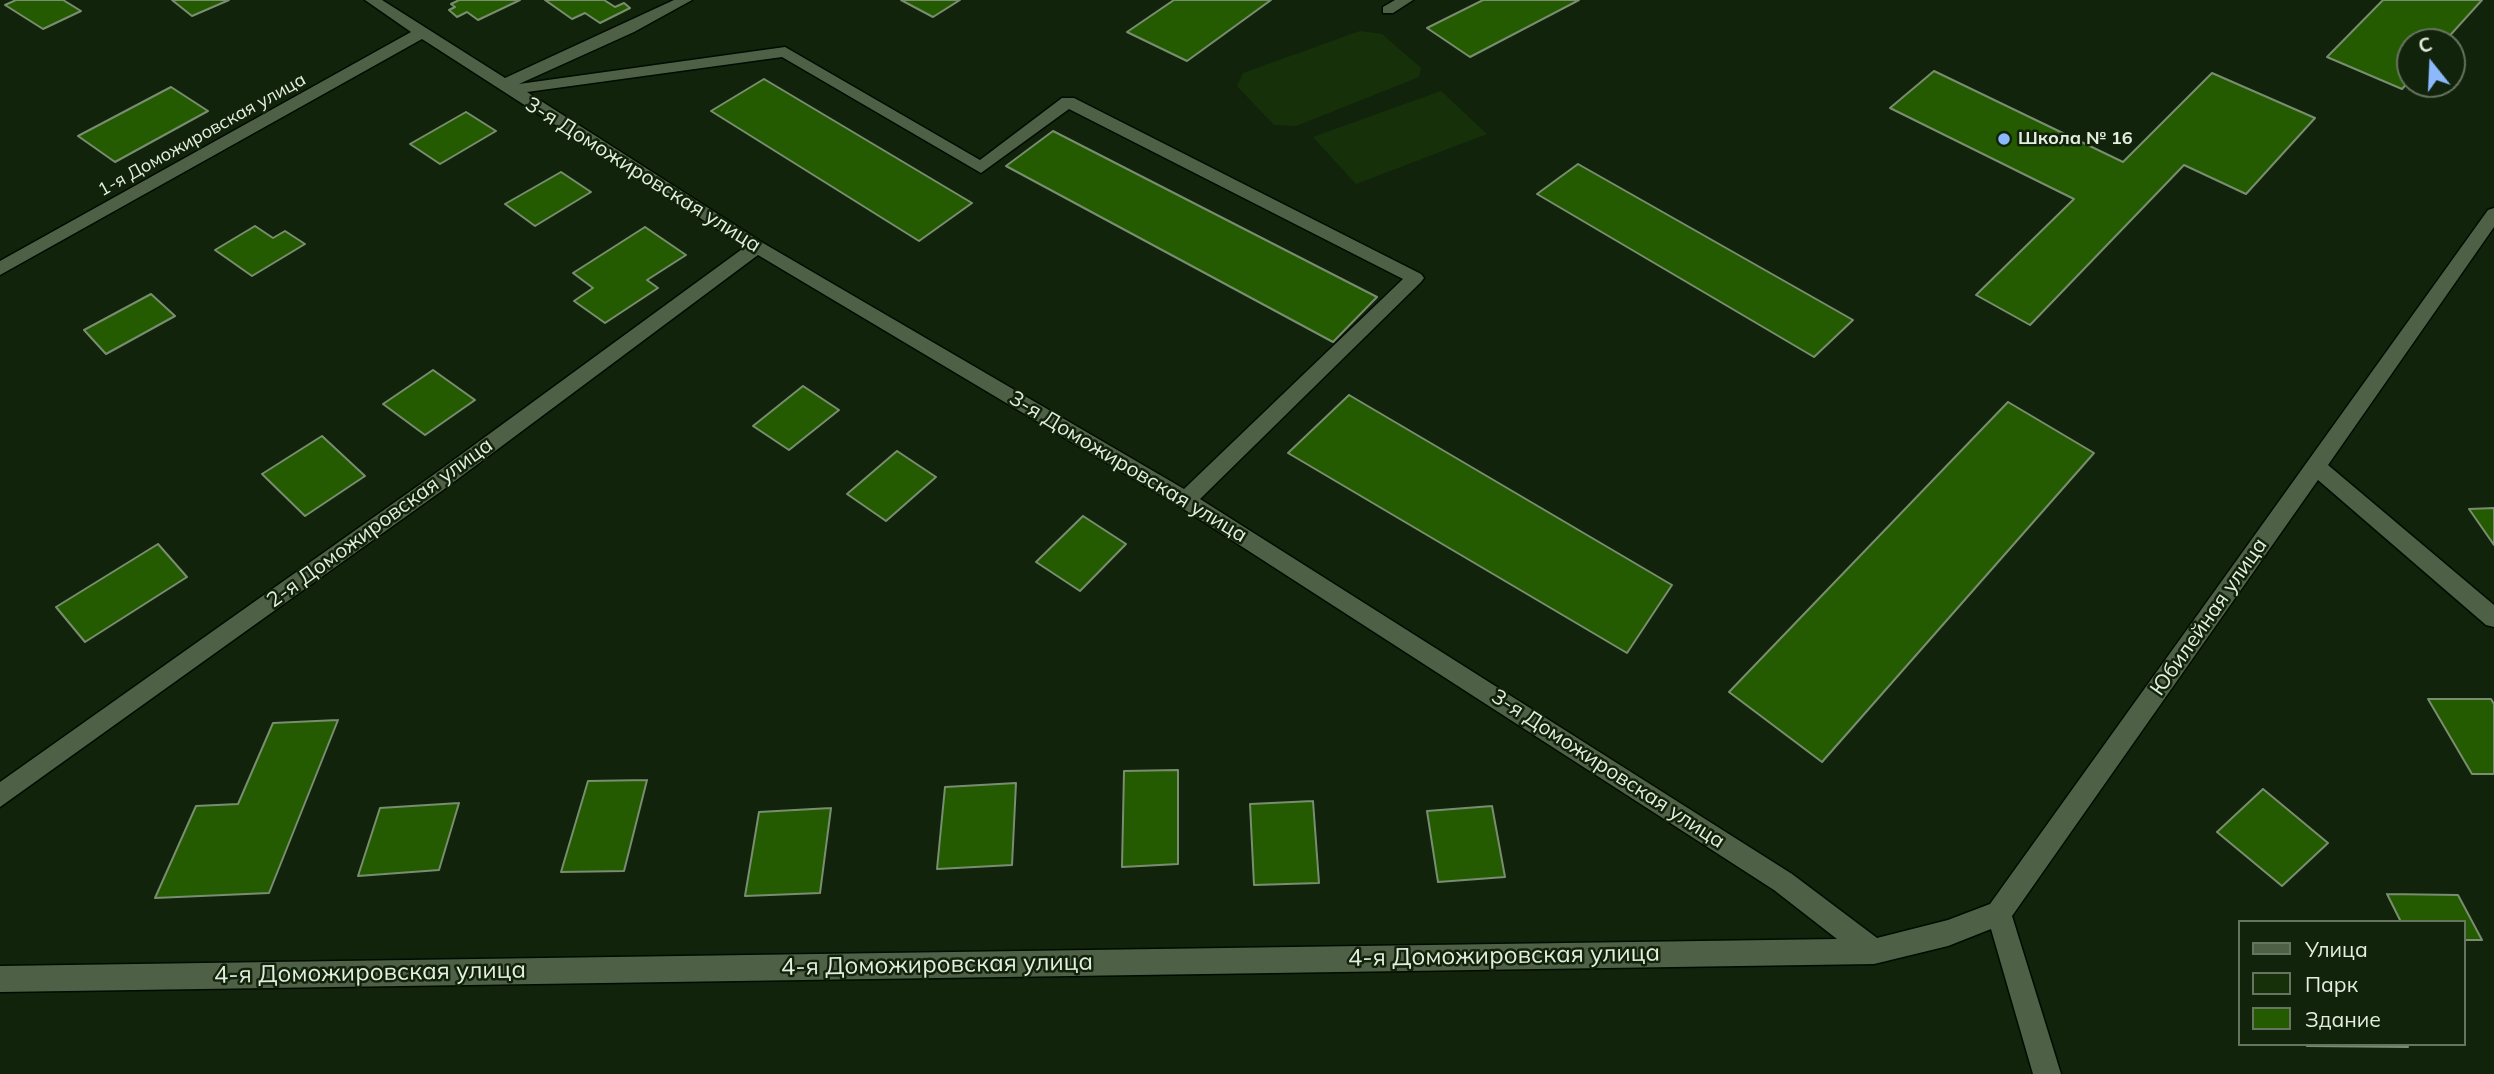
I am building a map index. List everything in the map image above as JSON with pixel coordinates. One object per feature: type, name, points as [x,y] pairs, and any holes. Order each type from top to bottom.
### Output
[{"type":"street","name":"3-я Доможировская улица","points":[[372,0],[505,88],[757,247],[1186,500],[1783,881],[1874,951]]},
{"type":"street","points":[[505,88],[685,0]]},
{"type":"street","points":[[1388,10],[1406,0]]},
{"type":"street","name":"1-я Доможировская улица","points":[[0,269],[422,32]]},
{"type":"street","points":[[505,88],[785,52],[981,168],[1068,102],[1415,278],[1186,500]]},
{"type":"street","name":"Юбилейная улица","points":[[1999,913],[2494,214]]},
{"type":"street","name":"2-я Доможировская улица","points":[[0,796],[436,484],[757,247]]},
{"type":"street","points":[[2315,466],[2494,618]]},
{"type":"street","points":[[1874,951],[1948,933],[1999,913],[2047,1074]]},
{"type":"street","name":"4-я Доможировская улица","points":[[0,979],[1874,951]]},
{"type":"green space","points":[[1360,31],[1382,34],[1421,68],[1419,77],[1296,126],[1274,125],[1237,86],[1243,73]]},
{"type":"green space","points":[[1441,91],[1487,134],[1356,184],[1313,137]]},
{"type":"building","points":[[16,0],[63,0],[81,11],[43,29],[5,5]]},
{"type":"building","points":[[172,0],[229,0],[192,16]]},
{"type":"building","points":[[459,0],[520,0],[478,20],[467,12],[457,17],[449,10],[455,7],[451,4]]},
{"type":"building","points":[[545,0],[604,0],[615,7],[624,3],[630,8],[600,23],[585,13],[572,19]]},
{"type":"building","points":[[901,0],[960,0],[933,17]]},
{"type":"building","points":[[1174,0],[1271,0],[1187,61],[1127,32]]},
{"type":"building","points":[[1483,0],[1579,0],[1470,57],[1427,28]]},
{"type":"building","points":[[2383,0],[2482,0],[2457,28],[2396,28],[2396,86],[2327,57]]},
{"type":"building","points":[[1934,71],[2123,162],[2212,73],[2315,118],[2246,194],[2184,165],[2030,325],[1976,295],[2074,199],[1890,108]]},
{"type":"building","points":[[764,79],[972,203],[919,241],[711,111]]},
{"type":"building","points":[[171,87],[208,111],[115,162],[78,136]]},
{"type":"building","points":[[466,112],[496,131],[440,164],[410,144]]},
{"type":"building","points":[[1053,131],[1377,297],[1333,342],[1006,166]]},
{"type":"building","points":[[1578,164],[1853,320],[1814,357],[1537,194]]},
{"type":"building","points":[[561,172],[591,192],[535,226],[505,204]]},
{"type":"building","points":[[255,226],[273,238],[285,231],[305,244],[252,276],[215,250]]},
{"type":"building","points":[[645,227],[686,255],[647,280],[658,288],[605,323],[574,301],[593,288],[573,273]]},
{"type":"building","points":[[151,294],[175,316],[106,354],[84,330]]},
{"type":"building","points":[[433,370],[475,400],[425,435],[383,404]]},
{"type":"building","points":[[803,386],[839,410],[789,450],[753,426]]},
{"type":"building","points":[[1349,395],[1672,585],[1627,653],[1288,453]]},
{"type":"building","points":[[2008,402],[2094,453],[1822,762],[1729,692]]},
{"type":"building","points":[[322,436],[365,476],[305,516],[262,474]]},
{"type":"building","points":[[897,451],[936,477],[886,521],[847,494]]},
{"type":"building","points":[[2494,508],[2494,545],[2469,509]]},
{"type":"building","points":[[1083,516],[1126,544],[1080,591],[1036,562]]},
{"type":"building","points":[[158,544],[187,577],[85,642],[56,607]]},
{"type":"building","points":[[2428,699],[2491,699],[2494,704],[2494,774],[2472,774]]},
{"type":"building","points":[[338,720],[269,893],[155,898],[196,806],[238,804],[273,723]]},
{"type":"building","points":[[1178,770],[1178,864],[1122,867],[1124,771]]},
{"type":"building","points":[[647,780],[624,871],[561,872],[588,781]]},
{"type":"building","points":[[1016,783],[1012,865],[937,869],[945,787]]},
{"type":"building","points":[[2263,789],[2328,843],[2282,886],[2217,832]]},
{"type":"building","points":[[1313,801],[1319,883],[1254,885],[1250,804]]},
{"type":"building","points":[[459,803],[439,870],[358,876],[380,808]]},
{"type":"building","points":[[1492,806],[1505,877],[1438,882],[1427,811]]},
{"type":"building","points":[[831,808],[820,893],[745,896],[759,812]]},
{"type":"building","points":[[2387,894],[2458,895],[2482,940],[2466,940],[2466,920],[2400,920]]},
{"type":"building","points":[[2307,1046],[2408,1046],[2408,1047]]},
{"type":"place","name":"Школа № 16","points":[[2004,139]]}]
